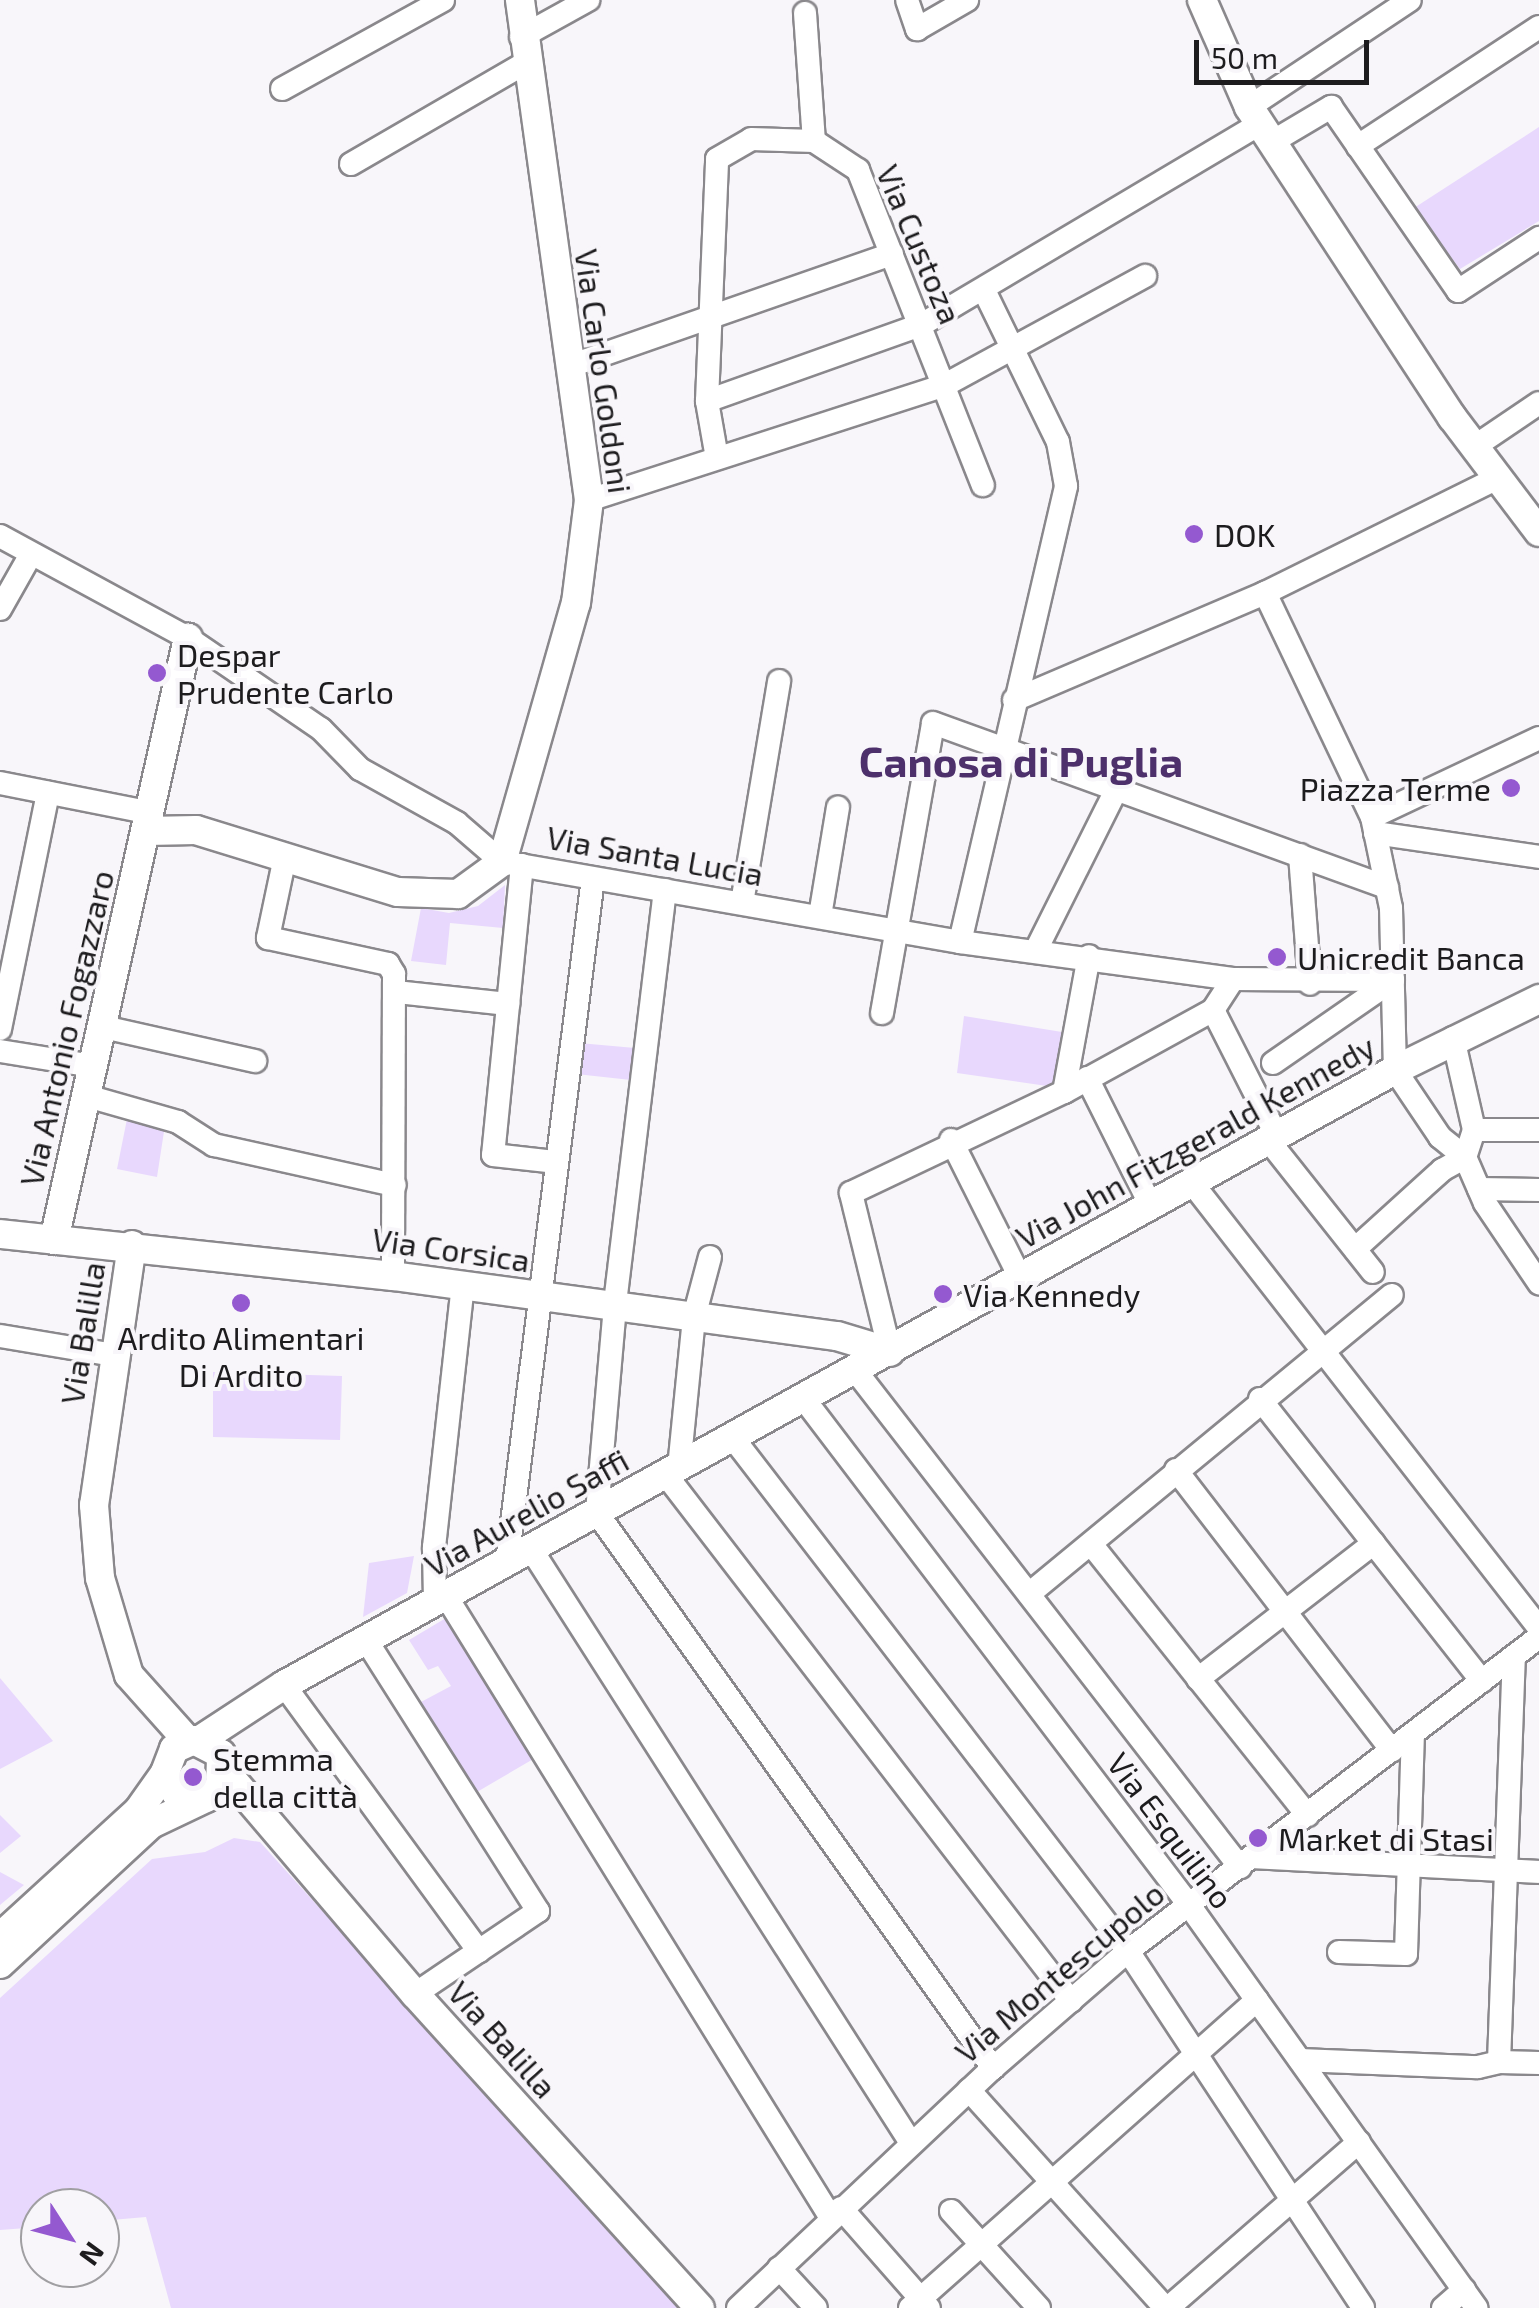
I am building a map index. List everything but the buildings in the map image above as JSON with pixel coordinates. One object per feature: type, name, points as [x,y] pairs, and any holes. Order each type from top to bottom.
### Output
[{"type":"street","points":[[282,88],[443,0]]},
{"type":"street","name":"Via Carlo Goldoni","points":[[512,864],[576,603],[589,500],[523,50],[520,0]]},
{"type":"street","points":[[351,164],[523,50],[588,0]]},
{"type":"street","points":[[907,0],[916,30],[967,0]]},
{"type":"street","points":[[1202,0],[1260,124],[1474,447],[1539,532]]},
{"type":"street","points":[[707,401],[920,325],[984,292],[1260,124],[1410,0]]},
{"type":"street","points":[[716,458],[707,401],[717,160],[751,139],[814,141],[805,13]]},
{"type":"street","points":[[1358,146],[1539,27]]},
{"type":"street","points":[[1260,124],[1332,106],[1458,290],[1539,238]]},
{"type":"street","name":"Via Custoza","points":[[814,141],[858,170],[983,485]]},
{"type":"street","points":[[570,366],[892,254]]},
{"type":"street","points":[[589,500],[945,385],[1014,352],[1144,276]]},
{"type":"street","points":[[960,942],[1066,486],[1058,442],[984,292]]},
{"type":"street","points":[[1474,447],[1539,403]]},
{"type":"street","points":[[1014,700],[1265,593],[1498,478]]},
{"type":"street","name":"Via Santa Lucia","points":[[0,536],[30,556],[188,638],[321,729],[360,769],[457,823],[512,864],[960,942],[1037,948],[1233,979],[1310,984],[1393,980]]},
{"type":"street","points":[[0,610],[30,556]]},
{"type":"street","points":[[1265,593],[1374,825],[1386,887],[1395,1070],[1440,1137],[1465,1157],[1479,1189],[1538,1281]]},
{"type":"street","name":"Via Antonio Fogazzaro","points":[[54,1240],[188,638]]},
{"type":"street","points":[[742,903],[779,681]]},
{"type":"street","points":[[882,1013],[933,723],[1386,887]]},
{"type":"street","points":[[1374,825],[1539,738]]},
{"type":"street","points":[[0,783],[48,792],[149,822],[196,830],[398,892],[438,895],[472,887],[512,864]]},
{"type":"street","points":[[1037,948],[1117,788]]},
{"type":"street","points":[[0,1029],[48,792]]},
{"type":"street","points":[[820,916],[838,808]]},
{"type":"street","points":[[1374,825],[1539,857]]},
{"type":"street","points":[[1300,855],[1310,984]]},
{"type":"street","points":[[286,857],[268,938],[388,964],[397,992],[393,1276]]},
{"type":"street","points":[[512,864],[508,1004],[493,1154],[556,1162]]},
{"type":"street","points":[[592,878],[538,1296],[519,1555],[911,2143]]},
{"type":"street","points":[[665,890],[614,1306],[597,1513],[993,2068]]},
{"type":"street","points":[[1064,1092],[1089,956]]},
{"type":"street","points":[[890,1352],[851,1193],[952,1140],[1064,1092],[1212,1010],[1233,979]]},
{"type":"street","points":[[1273,1063],[1393,980]]},
{"type":"street","points":[[397,992],[508,1004]]},
{"type":"street","name":"Via John Fitzgerald Kennedy","points":[[890,1352],[1453,1038],[1539,999]]},
{"type":"street","points":[[1212,1010],[1273,1138],[1373,1272]]},
{"type":"street","points":[[103,1027],[254,1060]]},
{"type":"street","points":[[1355,1249],[1442,1170],[1465,1157],[1474,1130],[1453,1038]]},
{"type":"street","points":[[0,1051],[94,1066]]},
{"type":"street","points":[[1087,1078],[1151,1206]]},
{"type":"street","points":[[87,1096],[178,1122],[214,1145],[394,1185]]},
{"type":"street","points":[[1474,1130],[1539,1130]]},
{"type":"street","points":[[952,1140],[1021,1279]]},
{"type":"street","points":[[1192,1184],[1316,1351],[1539,1628]]},
{"type":"street","points":[[1479,1189],[1539,1190]]},
{"type":"street","name":"Via Corsica","points":[[0,1234],[132,1244],[393,1276],[837,1336],[890,1352]]},
{"type":"street","name":"Via Balilla","points":[[132,1244],[94,1506],[100,1578],[129,1675],[163,1714],[182,1751]]},
{"type":"street","points":[[710,1257],[694,1317],[673,1471],[1070,2001]]},
{"type":"street","points":[[463,1286],[434,1548],[441,1599],[836,2213],[920,2305],[1257,2000]]},
{"type":"street","points":[[1029,1594],[1316,1351],[1392,1295]]},
{"type":"street","points":[[0,1336],[114,1355]]},
{"type":"street","name":"Via Aurelio Saffi","points":[[0,1937],[138,1810],[182,1751],[284,1685],[890,1352]]},
{"type":"street","points":[[856,1370],[1029,1594],[1246,1862],[1409,1864],[1539,1872]]},
{"type":"street","name":"Via Esquilino","points":[[804,1399],[1189,1905],[1470,2299]]},
{"type":"street","points":[[1260,1399],[1482,1681]]},
{"type":"street","points":[[733,1438],[1128,1951],[1363,2308]]},
{"type":"street","points":[[1176,1470],[1392,1750]]},
{"type":"street","points":[[1198,1679],[1374,1543]]},
{"type":"street","points":[[1091,1544],[1307,1815]]},
{"type":"street","name":"Via Montescupolo","points":[[738,2308],[911,2143],[1128,1951],[1539,1638]]},
{"type":"street","points":[[366,1640],[538,1911],[415,1994]]},
{"type":"street","points":[[1499,2062],[1514,1656]]},
{"type":"street","points":[[284,1685],[479,1952]]},
{"type":"street","points":[[1339,1952],[1406,1954],[1413,1734]]},
{"type":"street","points":[[0,1964],[151,1824],[212,1788],[221,1754],[182,1751],[176,1794],[212,1788]]},
{"type":"street","name":"Via Balilla","points":[[212,1788],[257,1812],[415,1994],[700,2308]]},
{"type":"street","points":[[1300,2060],[1478,2067],[1499,2062],[1539,2063]]},
{"type":"street","points":[[969,2090],[1167,2308],[1359,2142]]},
{"type":"street","points":[[952,2211],[1039,2308]]},
{"type":"street","points":[[779,2268],[816,2308]]},
{"type":"street","points":[[1443,2308],[1470,2299]]},
{"type":"shaded area","points":[[1539,127],[1539,221],[1460,269],[1414,208]]},
{"type":"shaded area","points":[[505,885],[503,928],[450,923],[446,965],[411,961],[421,908],[449,913],[478,906]]},
{"type":"shaded area","points":[[964,1016],[1062,1032],[1054,1087],[957,1073]]},
{"type":"shaded area","points":[[579,1043],[635,1048],[631,1080],[576,1074]]},
{"type":"shaded area","points":[[128,1114],[165,1125],[157,1177],[117,1169]]},
{"type":"shaded area","points":[[213,1372],[342,1376],[340,1440],[213,1437]]},
{"type":"shaded area","points":[[414,1556],[407,1593],[363,1617],[369,1563]]},
{"type":"shaded area","points":[[446,1618],[535,1758],[477,1792],[421,1702],[451,1686],[438,1666],[428,1670],[409,1640]]},
{"type":"shaded area","points":[[0,1678],[53,1741],[0,1769]]},
{"type":"shaded area","points":[[0,1815],[21,1836],[0,1853]]},
{"type":"shaded area","points":[[234,1838],[260,1842],[681,2308],[171,2308],[146,2217],[120,2219],[120,2188],[20,2188],[20,2228],[0,2230],[0,1998],[152,1859],[205,1852]]},
{"type":"shaded area","points":[[0,1872],[24,1885],[0,1905]]},
{"type":"place","name":"DOK","points":[[1194,534]]},
{"type":"place","name":"Despar Prudente Carlo","points":[[157,673]]},
{"type":"place","name":"Piazza Terme","points":[[1511,788]]},
{"type":"place","name":"Unicredit Banca","points":[[1277,957]]},
{"type":"place","name":"Via Kennedy","points":[[943,1294]]},
{"type":"place","name":"Ardito Alimentari Di Ardito","points":[[241,1303]]},
{"type":"place","name":"Stemma della città","points":[[193,1777]]},
{"type":"place","name":"Market di Stasi","points":[[1258,1838]]},
{"type":"district","name":"Canosa di Puglia","points":[[1021,760]]}]
